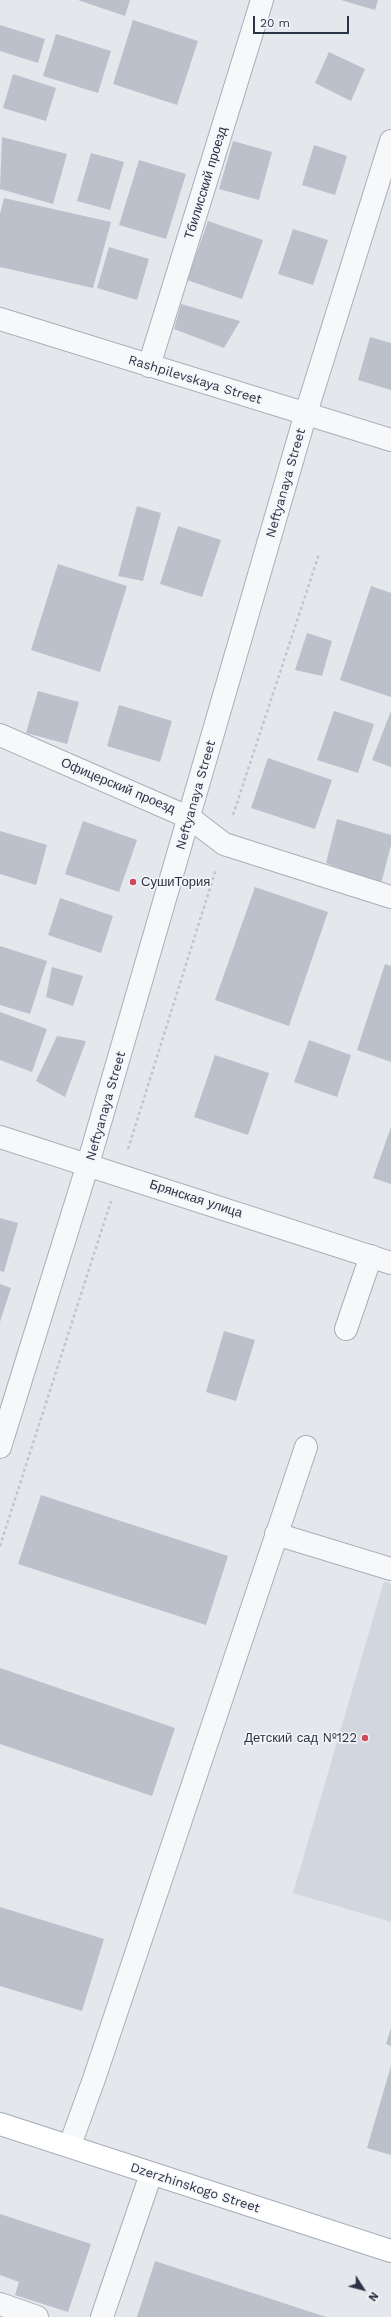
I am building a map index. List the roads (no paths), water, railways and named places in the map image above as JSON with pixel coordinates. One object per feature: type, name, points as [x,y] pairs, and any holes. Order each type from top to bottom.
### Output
[{"type":"main road","name":"Dzerzhinskogo Street","points":[[0,2124],[70,2145],[151,2174],[391,2251]]},
{"type":"street","name":"Тбилисский проезд","points":[[149,366],[262,0]]},
{"type":"street","name":"Neftyanaya Street","points":[[0,1448],[88,1164],[190,818],[306,414],[391,141]]},
{"type":"street","name":"Rashpilevskaya Street","points":[[0,319],[391,440]]},
{"type":"street","name":"Офицерский проезд","points":[[0,735],[190,818],[224,844],[391,897]]},
{"type":"street","name":"Брянская улица","points":[[0,1136],[381,1260]]},
{"type":"street","points":[[346,1329],[381,1260]]},
{"type":"street","points":[[70,2145],[97,2072],[306,1447]]},
{"type":"street","points":[[276,1534],[391,1568]]},
{"type":"street","points":[[102,2317],[151,2174]]},
{"type":"street","points":[[0,2304],[37,2317]]},
{"type":"place","name":"СушиТория","points":[[133,882]]},
{"type":"place","name":"Детский сад №122","points":[[365,1738]]}]
